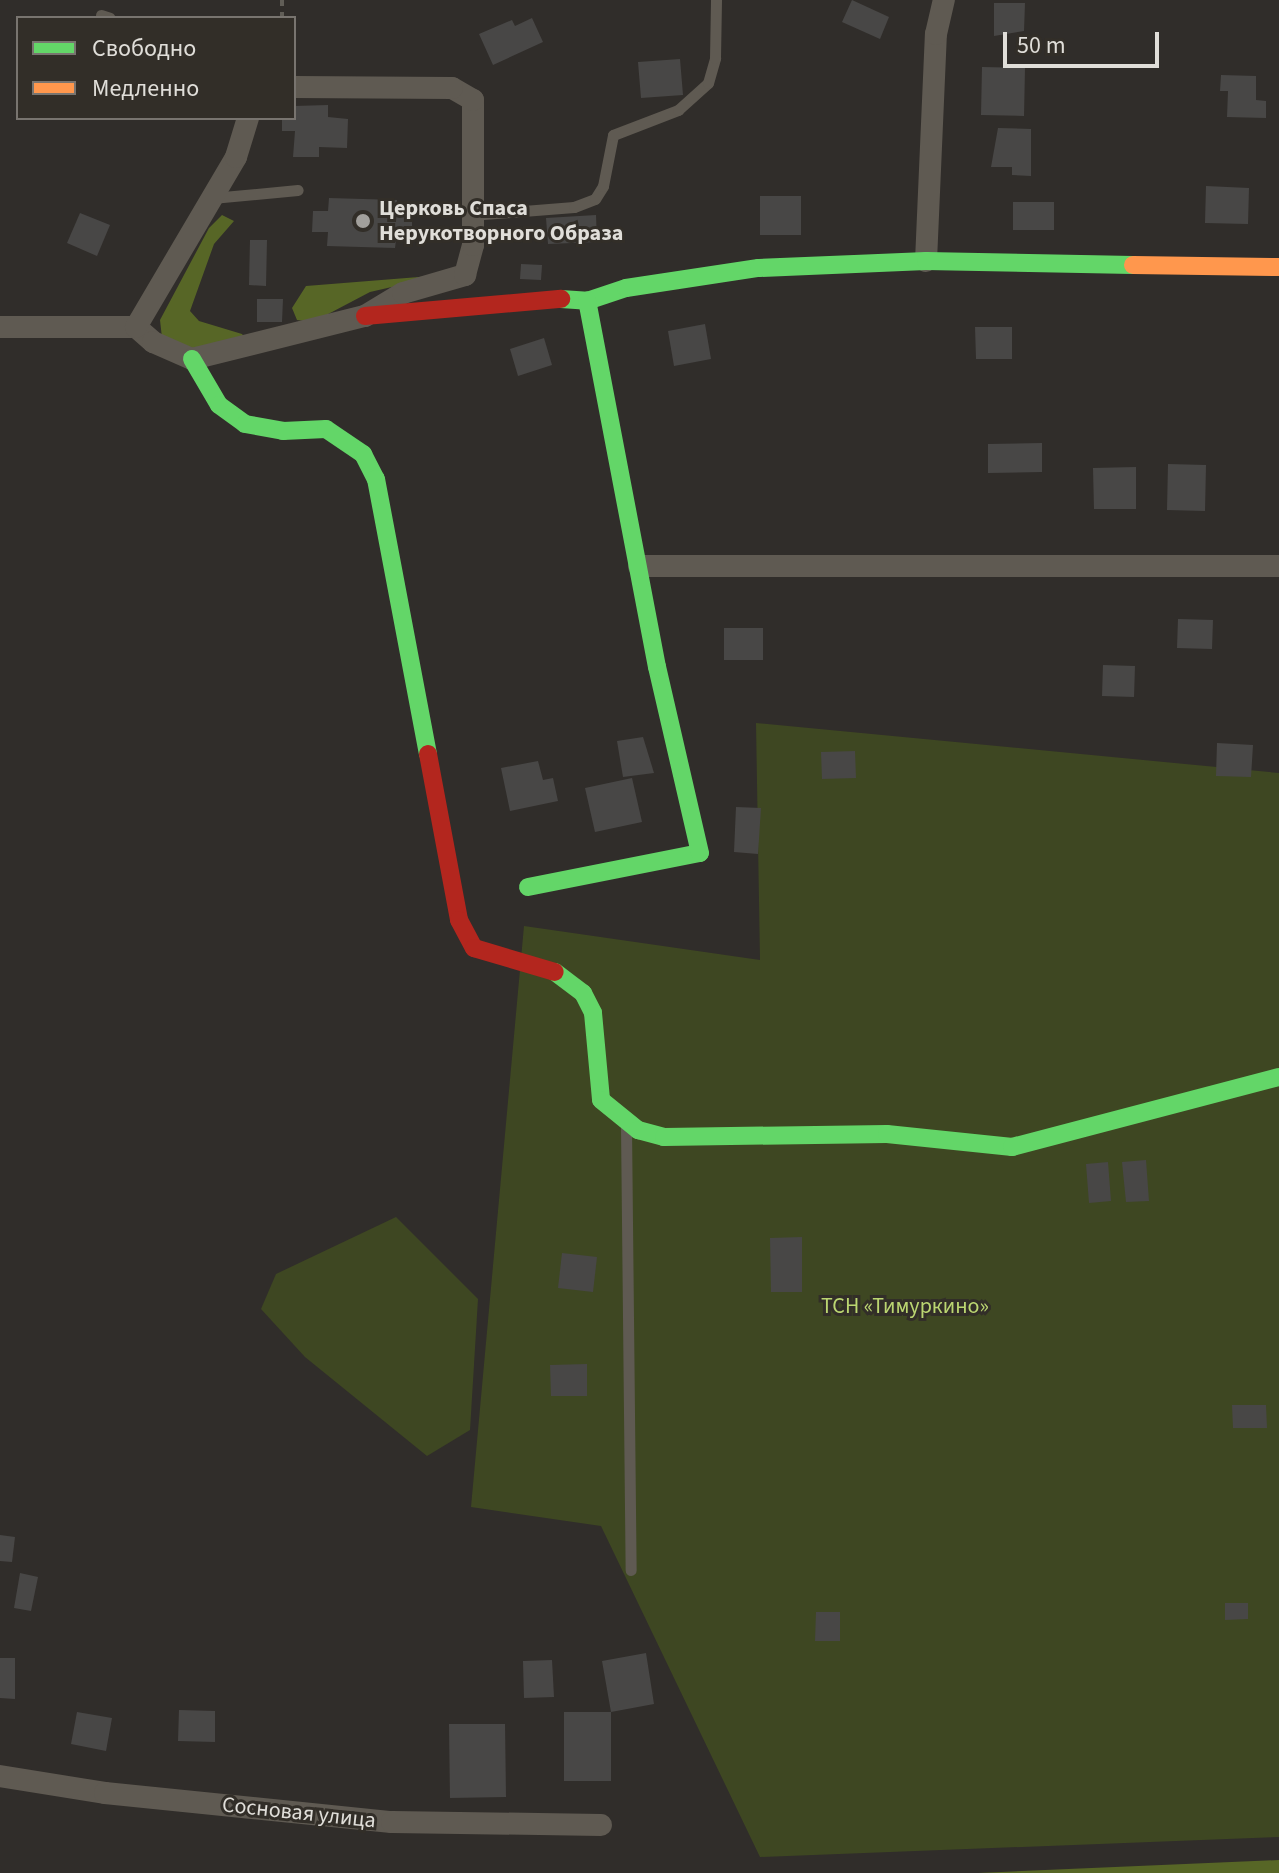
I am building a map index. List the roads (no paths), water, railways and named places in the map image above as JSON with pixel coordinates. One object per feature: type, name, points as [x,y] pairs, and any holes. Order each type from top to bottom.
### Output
[{"type":"street","points":[[926,261],[936,34],[944,0]]},
{"type":"street","points":[[296,87],[452,88],[473,100],[476,114],[470,215],[472,259],[465,275],[403,293],[365,316]]},
{"type":"street","points":[[136,327],[236,157],[247,120]]},
{"type":"street","points":[[192,359],[365,316],[542,298],[587,301],[626,288],[759,268],[926,261],[1279,267]]},
{"type":"street","points":[[528,887],[700,853],[587,301]]},
{"type":"street","points":[[0,327],[136,327],[153,342],[192,359],[219,405],[245,424],[283,431],[326,429],[363,454],[376,479],[459,920],[474,948],[564,975],[583,993],[593,1013],[601,1100],[626,1122],[664,1137],[887,1134],[1012,1147],[1279,1077]]},
{"type":"street","points":[[639,566],[1279,566]]},
{"type":"street","name":"Сосновая улица","points":[[0,1776],[105,1793],[392,1822],[601,1825]]},
{"type":"lane","points":[[470,215],[574,207],[595,199],[603,186],[613,135],[678,110],[708,83],[715,58],[716,0]]},
{"type":"lane","points":[[212,198],[298,190]]},
{"type":"lane","points":[[626,1122],[631,1570]]},
{"type":"place","name":"Церковь Спаса Нерукотворного Образа","points":[[363,221]]},
{"type":"park label","name":"ТСН «Тимуркино»","points":[[905,1307]]}]
